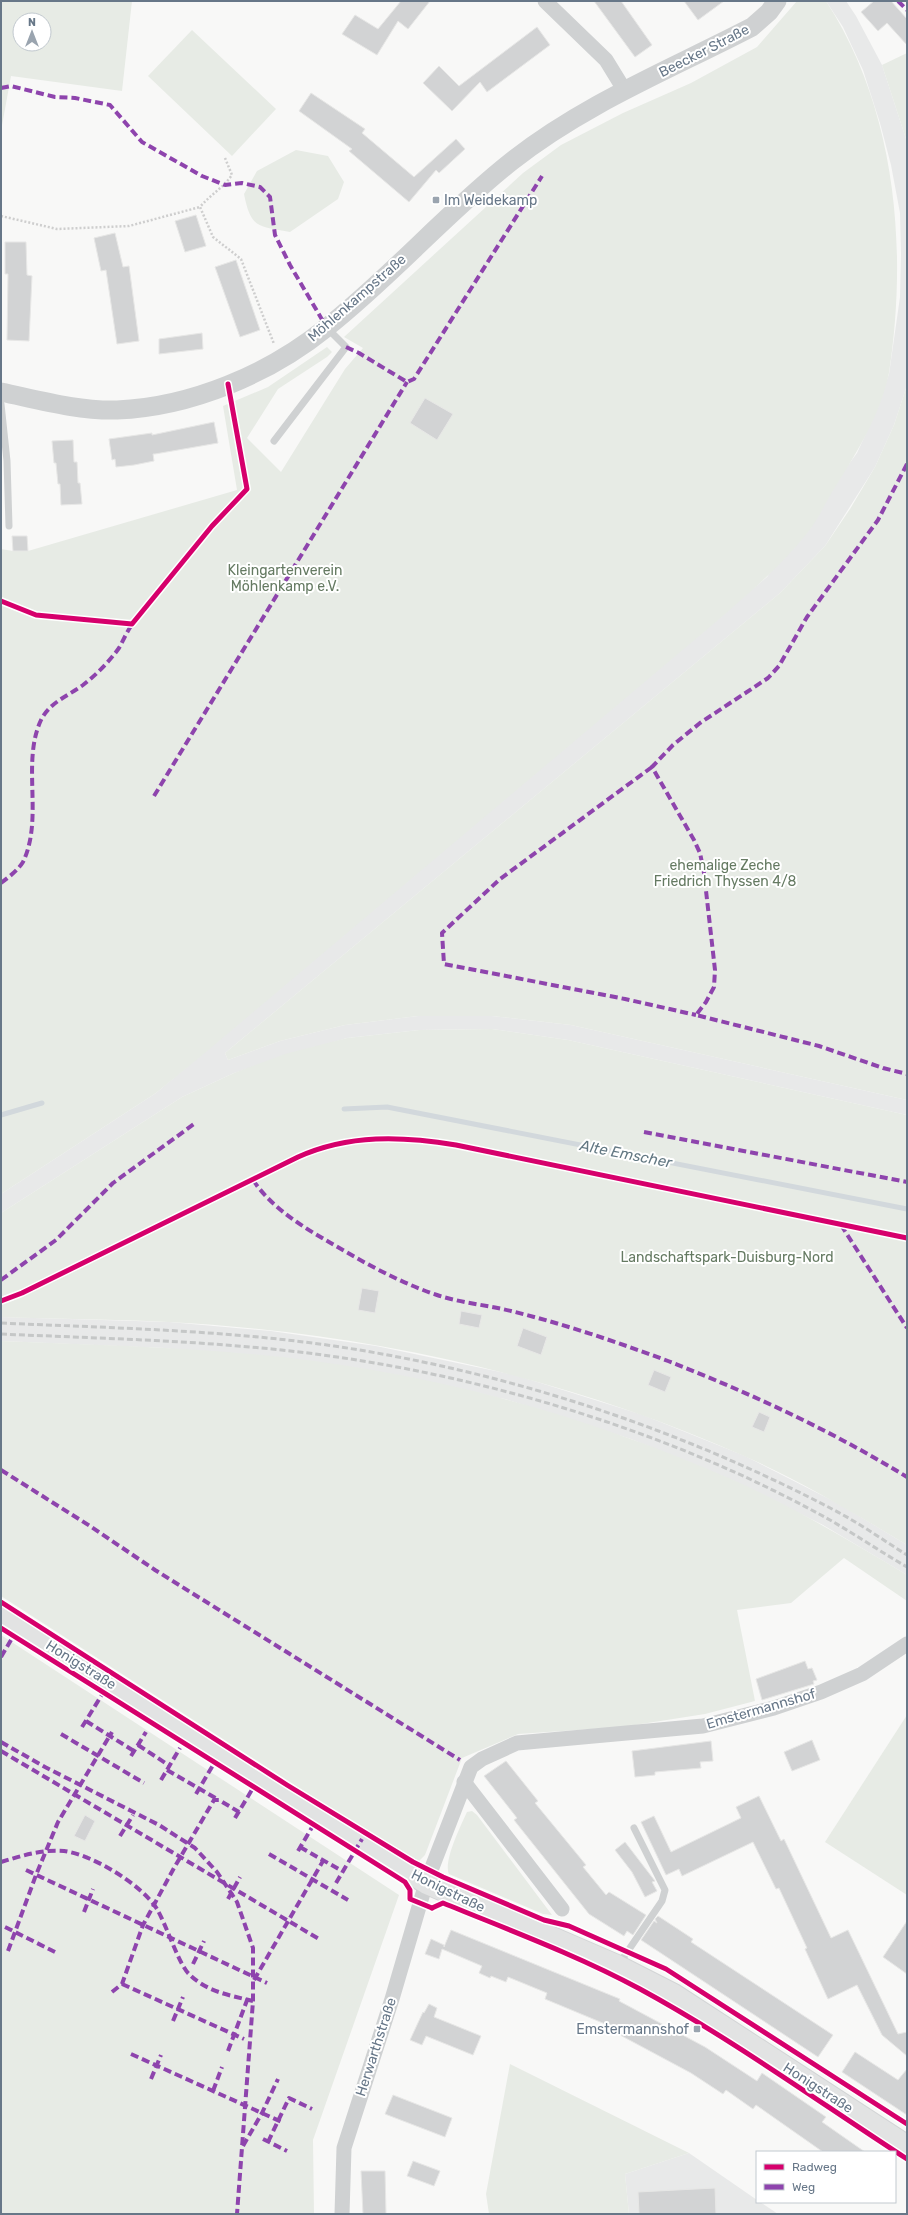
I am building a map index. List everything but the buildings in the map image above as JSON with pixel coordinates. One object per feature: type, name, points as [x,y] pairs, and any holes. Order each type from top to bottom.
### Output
[{"type":"main road","name":"Honigstraße","points":[[1,1614],[426,1883],[618,1966],[690,2005],[907,2146]]},
{"type":"street","points":[[545,1],[606,60],[625,91]]},
{"type":"street","name":"Beecker Straße","points":[[625,91],[752,27],[769,12],[777,1]]},
{"type":"street","name":"Möhlenkampstraße","points":[[1,392],[79,408],[117,410],[162,405],[228,384],[265,368],[326,328],[511,161],[570,119],[625,91]]},
{"type":"street","name":"Emstermannshof","points":[[426,1883],[464,1782],[471,1767],[476,1763],[517,1743],[703,1726],[774,1708],[821,1692],[862,1674],[907,1644]]},
{"type":"street","points":[[464,1782],[562,1909]]},
{"type":"street","name":"Herwarthstraße","points":[[342,2214],[344,2148],[392,1999],[426,1883]]},
{"type":"lane","points":[[274,441],[346,347],[326,328]]},
{"type":"lane","points":[[1,404],[7,461],[9,526]]},
{"type":"lane","points":[[618,1966],[662,1901],[665,1890],[634,1828]]},
{"type":"path","points":[[1,216],[57,229],[129,226],[200,207],[209,196],[225,184],[232,175],[225,158]]},
{"type":"path","points":[[200,207],[213,237],[241,259],[280,359]]},
{"type":"shaded area","points":[[826,1],[846,1],[856,16],[882,65],[907,142],[907,385],[894,425],[875,467],[825,546],[780,593],[225,1053],[228,1060],[280,1041],[345,1025],[418,1016],[492,1016],[571,1025],[907,1100],[907,1115],[568,1040],[492,1029],[419,1030],[347,1038],[234,1073],[182,1097],[1,1213],[1,1194],[156,1093],[767,577],[857,453],[875,414],[889,374],[900,297],[900,213],[891,165],[880,123],[863,70],[843,27]]},
{"type":"shaded area","points":[[1,1317],[169,1322],[271,1331],[376,1346],[515,1375],[643,1415],[745,1456],[841,1505],[907,1545],[907,1575],[823,1525],[732,1480],[631,1439],[505,1399],[165,1348],[1,1341]]},
{"type":"shaded area","points":[[689,2153],[756,2199],[756,2203],[762,2203],[778,2214],[629,2214],[625,2174]]},
{"type":"green space","points":[[1,1],[132,1],[122,91],[11,76],[1,131]]},
{"type":"green space","name":"Kleingartenverein Möhlenkamp e.V.","points":[[797,1],[826,1],[850,43],[868,87],[882,133],[891,181],[896,229],[897,277],[895,326],[889,373],[885,389],[880,405],[866,435],[814,524],[790,554],[778,566],[717,621],[200,1057],[156,1093],[1,1194],[1,549],[28,551],[237,490],[223,406],[268,387],[327,347],[332,352],[327,357],[278,389],[247,438],[281,472],[345,369],[363,348],[344,337],[523,173],[561,145],[623,113],[691,83],[757,47]]},
{"type":"green space","points":[[192,30],[276,109],[232,156],[148,76]]},
{"type":"green space","points":[[907,53],[907,142],[882,65]]},
{"type":"green space","points":[[296,150],[328,156],[344,182],[338,199],[290,232],[263,227],[253,220],[244,194],[257,171]]},
{"type":"green space","name":"ehemalige Zeche Friedrich Thyssen 4/8","points":[[907,385],[907,1100],[571,1025],[492,1016],[418,1016],[345,1025],[280,1041],[228,1060],[225,1053],[780,593],[825,546],[850,509],[875,467],[894,425]]},
{"type":"green space","name":"Landschaftspark-Duisburg-Nord","points":[[492,1029],[568,1040],[907,1115],[907,1545],[807,1487],[744,1456],[676,1428],[606,1403],[534,1381],[462,1363],[389,1348],[315,1336],[242,1327],[147,1321],[1,1317],[1,1213],[182,1097],[234,1073],[285,1054],[347,1038],[419,1030]]},
{"type":"green space","points":[[1,1341],[184,1349],[276,1356],[367,1369],[460,1388],[507,1400],[598,1427],[643,1443],[754,1489],[820,1524],[907,1575],[907,1601],[844,1558],[791,1603],[737,1610],[755,1701],[705,1714],[622,1727],[518,1734],[462,1758],[425,1855],[419,1861],[408,1858],[1,1596]]},
{"type":"green space","points":[[1,1635],[399,1895],[313,2140],[314,2214],[1,2214]]},
{"type":"green space","points":[[907,1715],[907,1895],[825,1842]]},
{"type":"green space","points":[[472,1811],[477,1815],[552,1915],[543,1914],[449,1874],[448,1861],[450,1853],[467,1812]]},
{"type":"green space","points":[[510,2064],[689,2153],[625,2174],[629,2214],[489,2214],[486,2194]]},
{"type":"waterway","name":"Alte Emscher","points":[[1,1115],[42,1103]]},
{"type":"waterway","name":"Alte Emscher","points":[[344,1109],[387,1107],[907,1209]]},
{"type":"railway","points":[[1,1323],[168,1330],[251,1336],[334,1346],[399,1357],[464,1371],[591,1407],[715,1453],[775,1480],[834,1510],[907,1555]]},
{"type":"railway","points":[[1,1334],[170,1341],[272,1349],[344,1358],[416,1371],[488,1387],[560,1407],[630,1430],[699,1457],[766,1487],[830,1520],[907,1567]]},
{"type":"marked path","points":[[898,1],[907,10]]},
{"type":"marked path","points":[[1,88],[11,86],[55,97],[75,98],[110,105],[142,142],[202,176],[225,185],[242,183],[260,187],[270,197],[275,235],[290,265],[327,328]]},
{"type":"marked path","points":[[346,347],[359,353],[407,382],[414,379],[542,176]]},
{"type":"marked path","points":[[154,796],[407,382]]},
{"type":"marked path","points":[[907,464],[878,520],[807,617],[779,666],[768,678],[700,723],[673,745],[652,767],[694,840],[700,853],[704,873],[715,970],[714,987],[706,1002],[696,1015],[819,1046],[883,1068],[907,1074]]},
{"type":"marked path","points":[[1,883],[21,865],[29,845],[33,809],[33,754],[35,737],[41,720],[49,708],[83,685],[102,668],[119,648],[134,622]]},
{"type":"marked path","points":[[652,767],[500,879],[442,933],[444,964],[625,999],[696,1015]]},
{"type":"marked path","points":[[1,1280],[56,1240],[113,1183],[194,1124]]},
{"type":"marked path","points":[[644,1132],[907,1182]]},
{"type":"marked path","points":[[253,1180],[269,1199],[297,1222],[318,1236],[395,1278],[437,1295],[511,1311],[551,1322],[610,1340],[668,1361],[729,1386],[790,1414],[850,1444],[907,1477]]},
{"type":"marked path","points":[[841,1225],[907,1328]]},
{"type":"marked path","points":[[1,1470],[90,1526],[155,1570],[460,1760]]},
{"type":"marked path","points":[[1,1657],[11,1640]]},
{"type":"marked path","points":[[82,1727],[103,1693]]},
{"type":"marked path","points":[[86,1721],[134,1751]]},
{"type":"marked path","points":[[8,1951],[36,1875],[58,1822],[112,1732]]},
{"type":"marked path","points":[[131,1756],[146,1732]]},
{"type":"marked path","points":[[61,1734],[144,1783]]},
{"type":"marked path","points":[[1,1742],[45,1767],[159,1825],[195,1848],[217,1872],[237,1902],[253,1948],[253,2001],[237,2214]]},
{"type":"marked path","points":[[138,1745],[170,1766]]},
{"type":"marked path","points":[[161,1780],[180,1748]]},
{"type":"marked path","points":[[1,1751],[319,1939]]},
{"type":"marked path","points":[[196,1794],[216,1760]]},
{"type":"marked path","points":[[167,1770],[217,1799]]},
{"type":"marked path","points":[[235,1818],[253,1788]]},
{"type":"marked path","points":[[112,1992],[122,1984],[143,1925],[214,1800],[219,1800],[239,1812]]},
{"type":"marked path","points":[[120,1836],[133,1815]]},
{"type":"marked path","points":[[298,1851],[314,1824]]},
{"type":"marked path","points":[[336,1883],[362,1839]]},
{"type":"marked path","points":[[300,1847],[342,1871]]},
{"type":"marked path","points":[[1,1862],[16,1857],[48,1851],[64,1851],[89,1858],[115,1872],[150,1899],[157,1909],[181,1962],[189,1974],[203,1985],[211,1989],[227,1995],[253,2001]]},
{"type":"marked path","points":[[269,1854],[348,1900]]},
{"type":"marked path","points":[[254,1980],[323,1861]]},
{"type":"marked path","points":[[26,1870],[267,1983]]},
{"type":"marked path","points":[[228,1899],[240,1877]]},
{"type":"marked path","points":[[84,1912],[93,1889]]},
{"type":"marked path","points":[[5,1927],[55,1952]]},
{"type":"marked path","points":[[193,1964],[204,1941]]},
{"type":"marked path","points":[[122,1984],[244,2039]]},
{"type":"marked path","points":[[228,2051],[249,1995]]},
{"type":"marked path","points":[[173,2021],[183,1997]]},
{"type":"marked path","points":[[131,2054],[284,2123]]},
{"type":"marked path","points":[[151,2079],[161,2055]]},
{"type":"marked path","points":[[213,2091],[222,2067]]},
{"type":"marked path","points":[[243,2146],[262,2113],[278,2079]]},
{"type":"marked path","points":[[268,2142],[289,2098],[312,2109]]},
{"type":"marked path","points":[[263,2139],[287,2151]]},
{"type":"cycle path","points":[[1,601],[36,615],[132,624],[212,526],[247,489],[228,384]]},
{"type":"cycle path","points":[[1,1301],[22,1293],[298,1157],[337,1144],[376,1139],[416,1140],[456,1145],[907,1238]]},
{"type":"cycle path","points":[[1,1602],[287,1785],[413,1862],[443,1877],[544,1920],[569,1926],[666,1969],[907,2124]]},
{"type":"cycle path","points":[[1,1628],[405,1882],[410,1890],[410,1899],[432,1908]]},
{"type":"cycle path","points":[[432,1908],[443,1903],[567,1954],[640,1989],[742,2050],[895,2151]]},
{"type":"cycle path","points":[[896,2152],[907,2159]]},
{"type":"place","name":"Im Weidekamp","points":[[436,200]]},
{"type":"place","name":"Emstermannshof","points":[[697,2029]]}]
